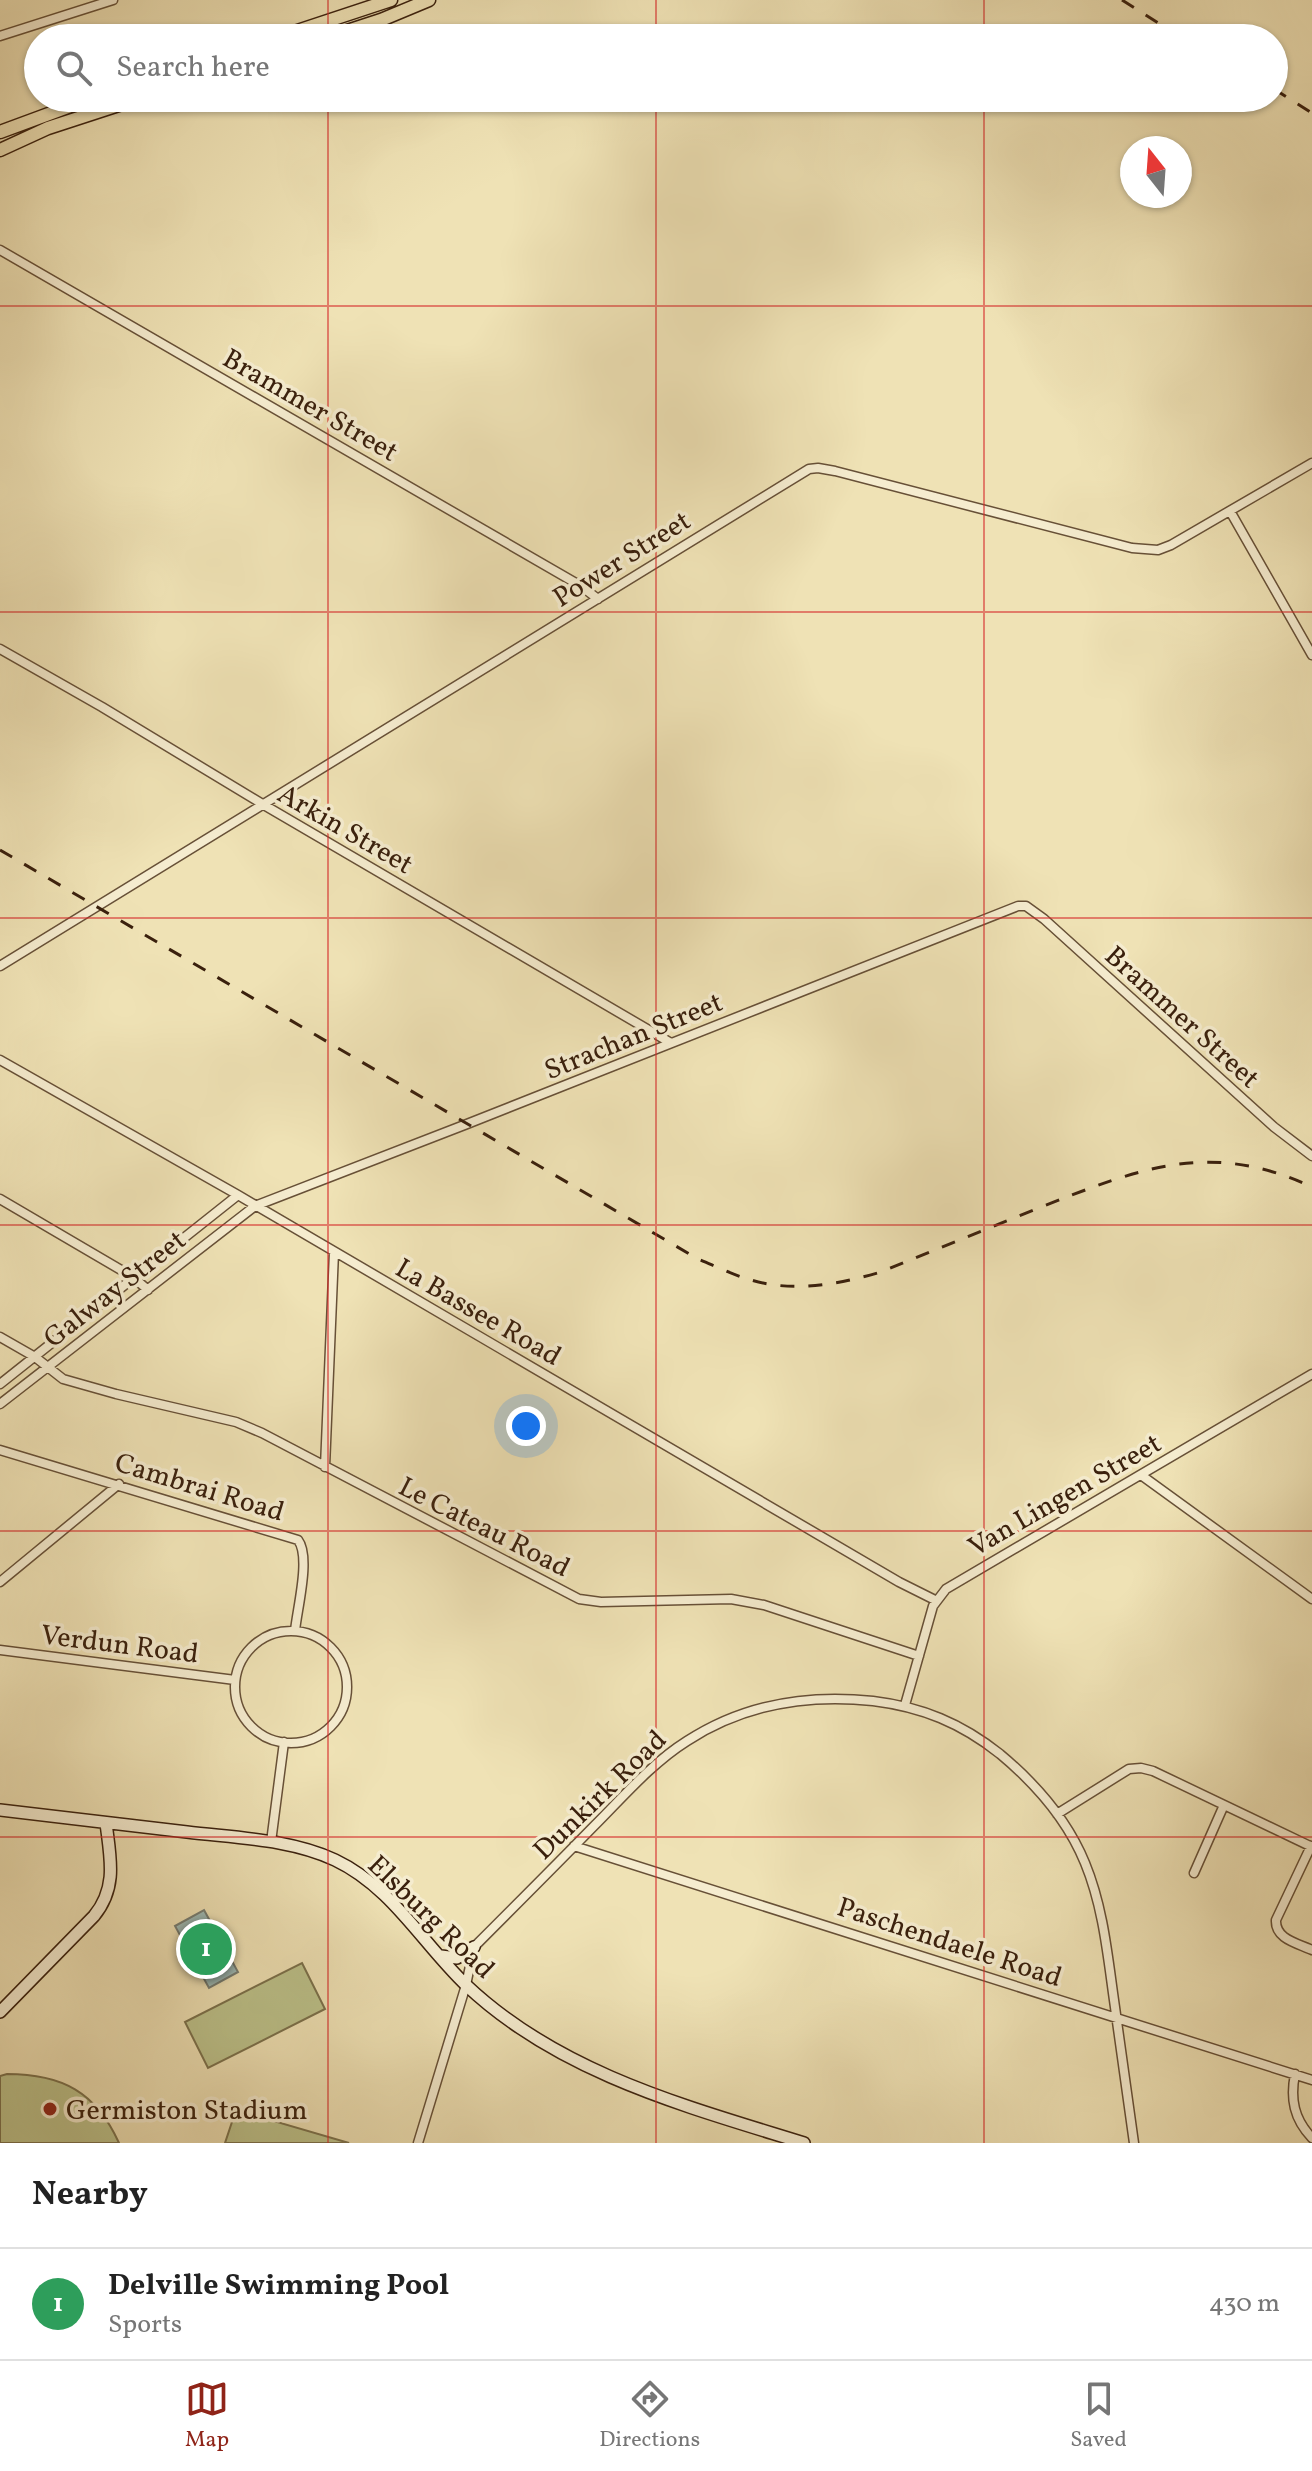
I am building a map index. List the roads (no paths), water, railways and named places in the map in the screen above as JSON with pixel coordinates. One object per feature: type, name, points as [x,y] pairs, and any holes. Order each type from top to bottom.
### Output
[{"type":"main road","points":[[315,24],[391,0]]},
{"type":"main road","points":[[369,24],[429,0]]},
{"type":"main road","points":[[0,132],[54,112]]},
{"type":"main road","points":[[0,150],[48,128],[97,112]]},
{"type":"main road","name":"Elsburg Road","points":[[0,1810],[271,1842],[323,1855],[353,1869],[389,1899],[466,1985],[560,2053],[603,2075],[659,2097],[804,2143]]},
{"type":"main road","points":[[3,2006],[94,1916],[105,1900],[111,1873],[106,1823]]},
{"type":"main road","points":[[440,1956],[457,1958],[474,1947]]},
{"type":"street","points":[[38,24],[113,0]]},
{"type":"street","points":[[377,2],[381,20]]},
{"type":"street","points":[[0,36],[24,28]]},
{"type":"street","name":"Brammer Street","points":[[0,250],[581,586],[598,599]]},
{"type":"street","name":"Power Street","points":[[0,966],[801,473],[818,468],[1143,550],[1164,548],[1312,463]]},
{"type":"street","points":[[1230,511],[1312,655]]},
{"type":"street","name":"Arkin Street","points":[[0,649],[671,1043]]},
{"type":"street","name":"Brammer Street","points":[[1026,906],[1274,1127],[1312,1156]]},
{"type":"street","name":"Strachan Street","points":[[255,1206],[1008,909],[1026,906]]},
{"type":"street","name":"La Bassee Road","points":[[0,1060],[238,1195],[791,1520],[935,1600]]},
{"type":"street","name":"Galway Street","points":[[0,1384],[238,1195]]},
{"type":"street","points":[[0,1199],[133,1277],[148,1290]]},
{"type":"street","name":"Galway Street","points":[[0,1404],[255,1206]]},
{"type":"street","points":[[325,1467],[334,1252]]},
{"type":"street","name":"Le Cateau Road","points":[[0,1337],[35,1357],[63,1379],[236,1422],[579,1599],[601,1602],[741,1600],[919,1656]]},
{"type":"street","name":"Van Lingen Street","points":[[935,1600],[953,1584],[1312,1374]]},
{"type":"street","name":"Cambrai Road","points":[[0,1450],[298,1540],[304,1558],[295,1631]]},
{"type":"street","points":[[1141,1475],[1312,1599]]},
{"type":"street","points":[[0,1582],[119,1484]]},
{"type":"street","points":[[905,1705],[935,1600]]},
{"type":"street","points":[[295,1631],[318,1638],[328,1645],[342,1665],[347,1688],[341,1712],[325,1731],[303,1741],[284,1742],[260,1733],[245,1719],[236,1701],[235,1680],[242,1660],[255,1644],[274,1634],[295,1631]]},
{"type":"street","name":"Verdun Road","points":[[0,1650],[235,1680]]},
{"type":"street","name":"Dunkirk Road","points":[[474,1947],[669,1754],[702,1732],[775,1704],[812,1699],[850,1699],[905,1705],[944,1719],[988,1745],[1036,1787],[1057,1814],[1084,1861],[1104,1929],[1134,2143]]},
{"type":"street","points":[[271,1842],[284,1742]]},
{"type":"street","points":[[1057,1814],[1117,1775],[1135,1767],[1153,1771],[1311,1847],[1275,1928],[1280,1935],[1312,1950]]},
{"type":"street","points":[[1194,1873],[1224,1805]]},
{"type":"street","name":"Paschendaele Road","points":[[574,1846],[1312,2080]]},
{"type":"street","points":[[418,2143],[466,1985],[474,1947]]},
{"type":"street","points":[[1295,2074],[1292,2102],[1300,2122],[1312,2138]]},
{"type":"water","points":[[204,1910],[238,1972],[209,1988],[175,1926]]},
{"type":"railway","points":[[1122,0],[1160,24]]},
{"type":"railway","points":[[1288,98],[1312,113]]},
{"type":"railway","points":[[0,850],[698,1259],[751,1280],[800,1286],[833,1283],[881,1272],[1110,1181],[1175,1165],[1207,1162],[1240,1165],[1275,1173],[1312,1187]]},
{"type":"place","name":"Delville Swimming Pool","points":[[206,1949]]},
{"type":"place","name":"Germiston Stadium","points":[[50,2109]]}]
